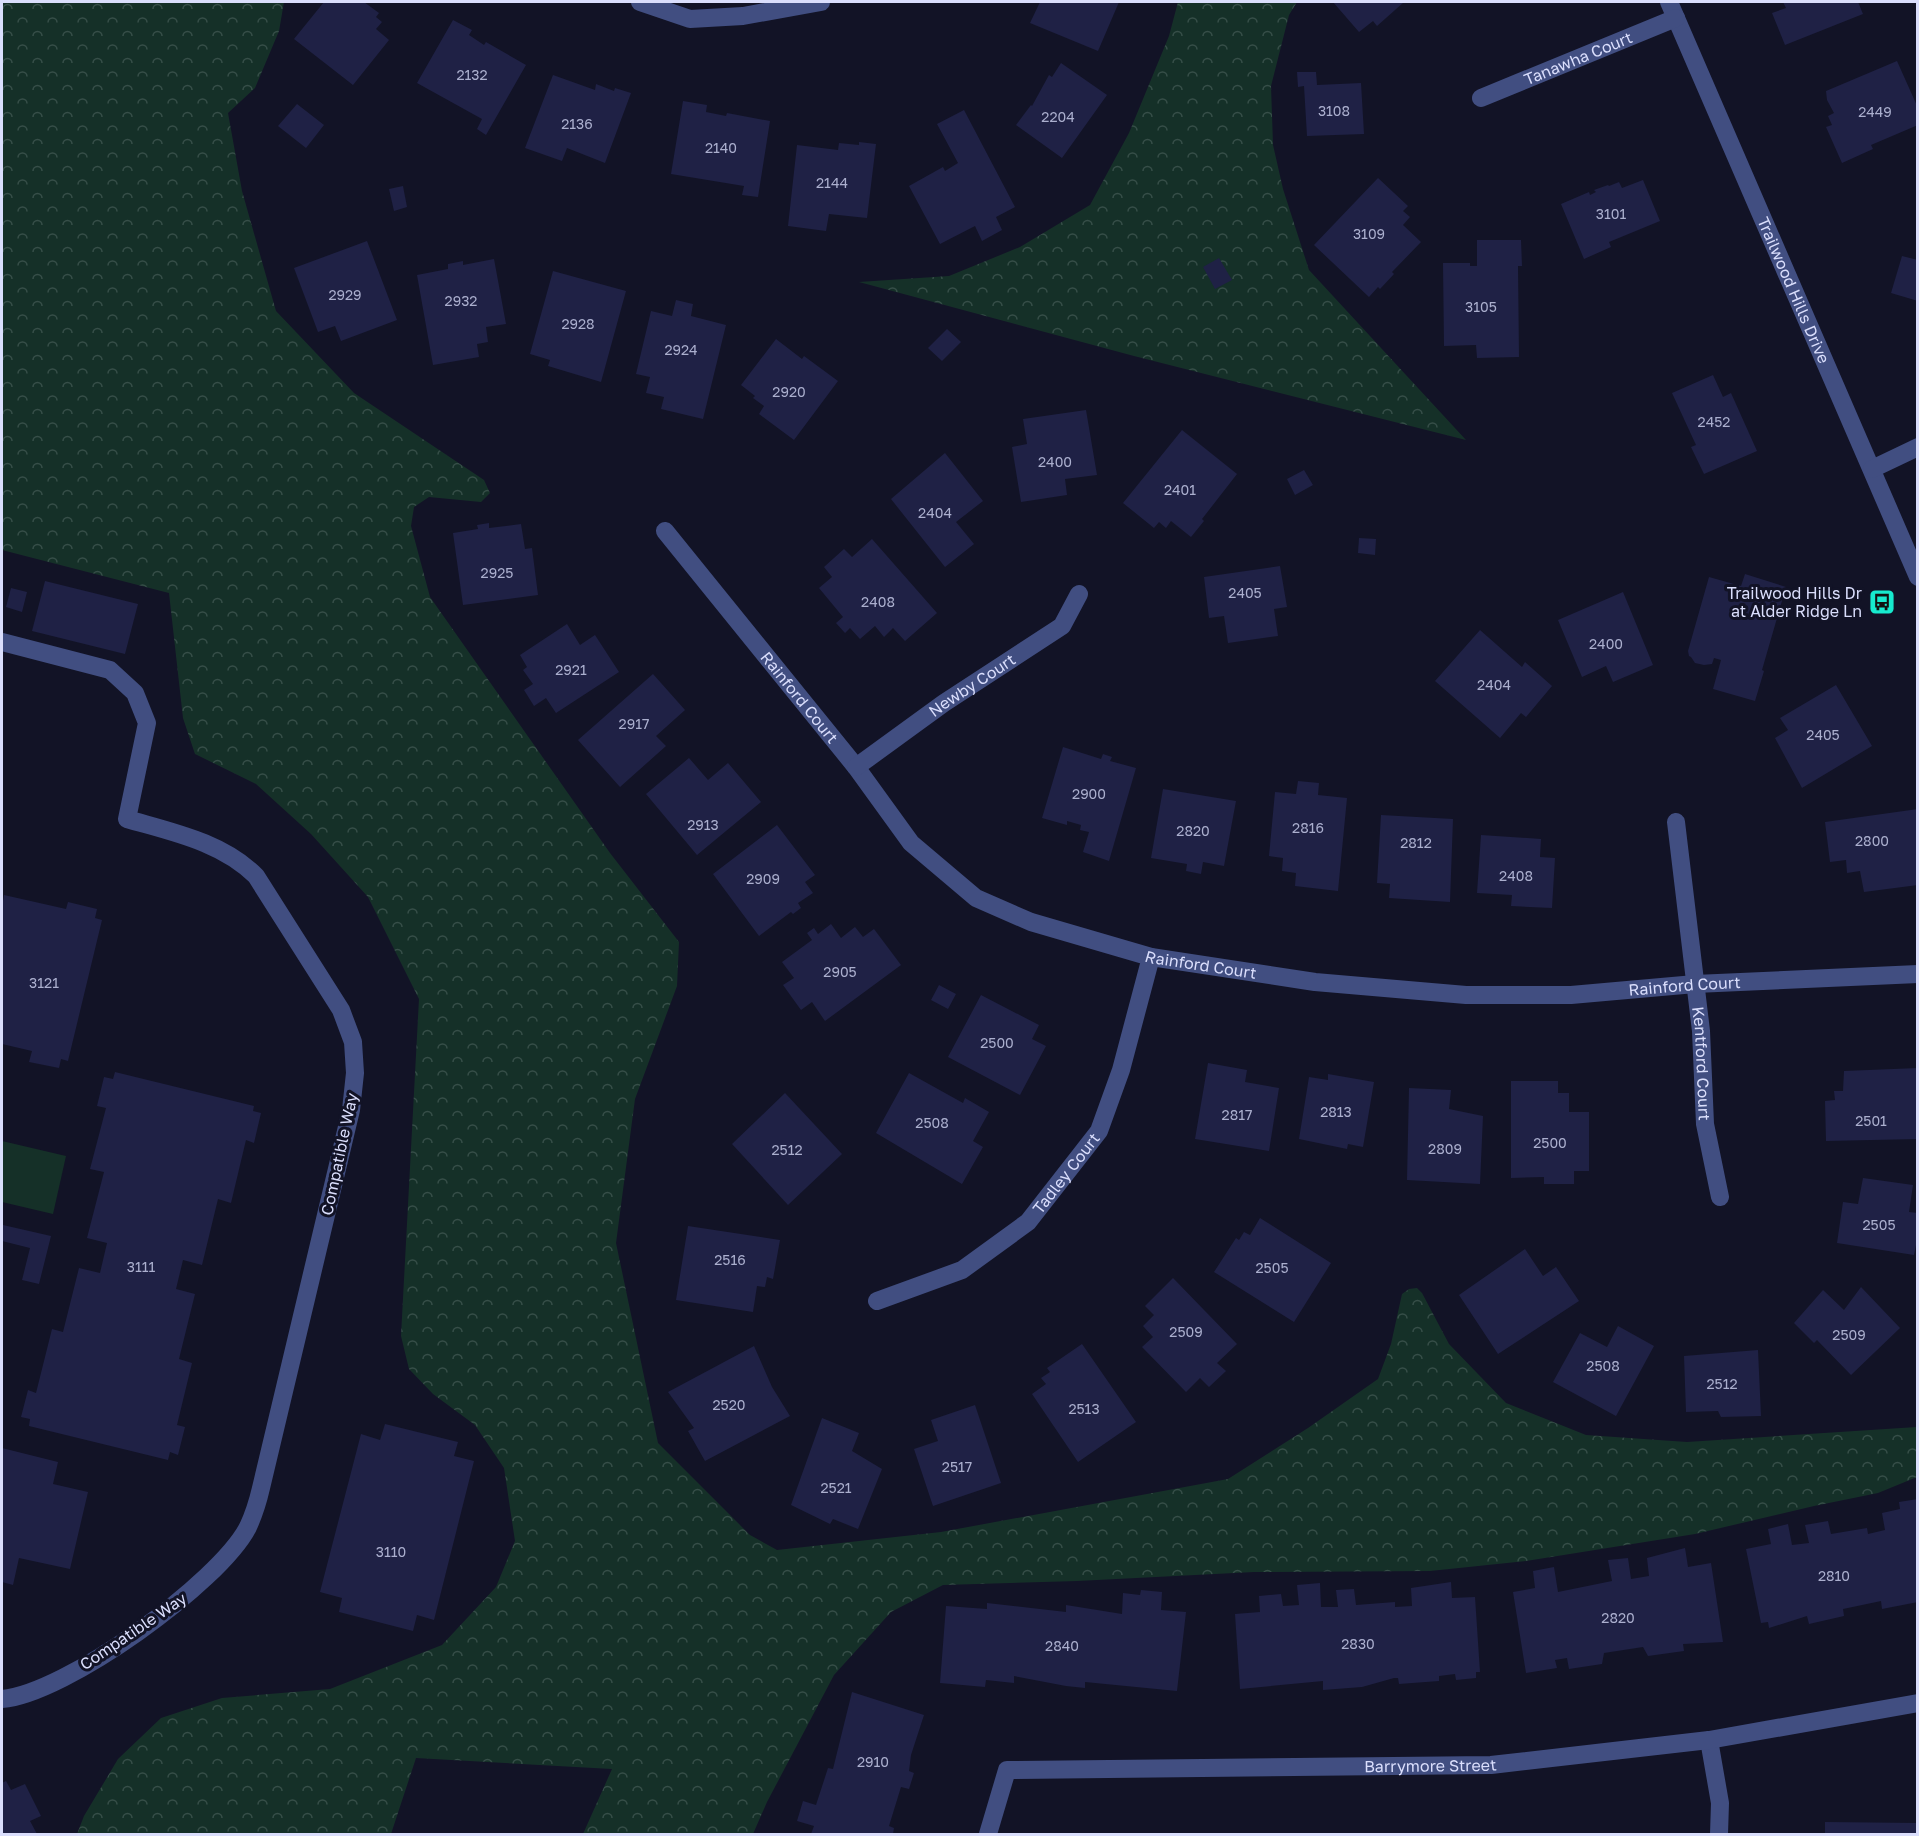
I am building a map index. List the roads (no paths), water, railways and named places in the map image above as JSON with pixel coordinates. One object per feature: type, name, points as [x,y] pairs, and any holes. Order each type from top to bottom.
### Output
[{"type":"street","points":[[640,2],[690,19],[743,16],[821,2]]},
{"type":"street","name":"Tanawha Court","points":[[1481,98],[1672,10]]},
{"type":"street","name":"Trailwood Hills Drive","points":[[1672,10],[1917,577]]},
{"type":"street","points":[[1872,469],[1917,447]]},
{"type":"street","name":"Rainford Court","points":[[665,531],[856,767],[911,843],[976,898],[1031,922],[1151,957],[1315,982],[1466,995],[1571,995],[1695,984],[1917,974]]},
{"type":"street","name":"Newby Court","points":[[856,767],[944,703],[1062,626],[1079,594]]},
{"type":"street","name":"Compatible Way","points":[[2,642],[110,670],[135,693],[147,723],[127,819],[176,833],[221,850],[242,862],[256,876],[341,1010],[353,1042],[355,1073],[351,1110],[261,1488],[248,1528],[213,1571],[147,1625],[91,1662],[40,1689],[2,1699]]},
{"type":"street","name":"Kentford Court","points":[[1676,822],[1701,1031],[1705,1124],[1720,1197]]},
{"type":"street","name":"Tadley Court","points":[[877,1300],[962,1270],[1028,1222],[1099,1131],[1120,1070],[1151,957]]},
{"type":"street","name":"Barrymore Street","points":[[988,1834],[1007,1770],[1491,1765],[1709,1740],[1917,1703]]},
{"type":"street","points":[[1709,1740],[1720,1803],[1719,1834]]},
{"type":"place","name":"Trailwood Hills Dr at Alder Ridge Ln","points":[[1882,602]]}]
